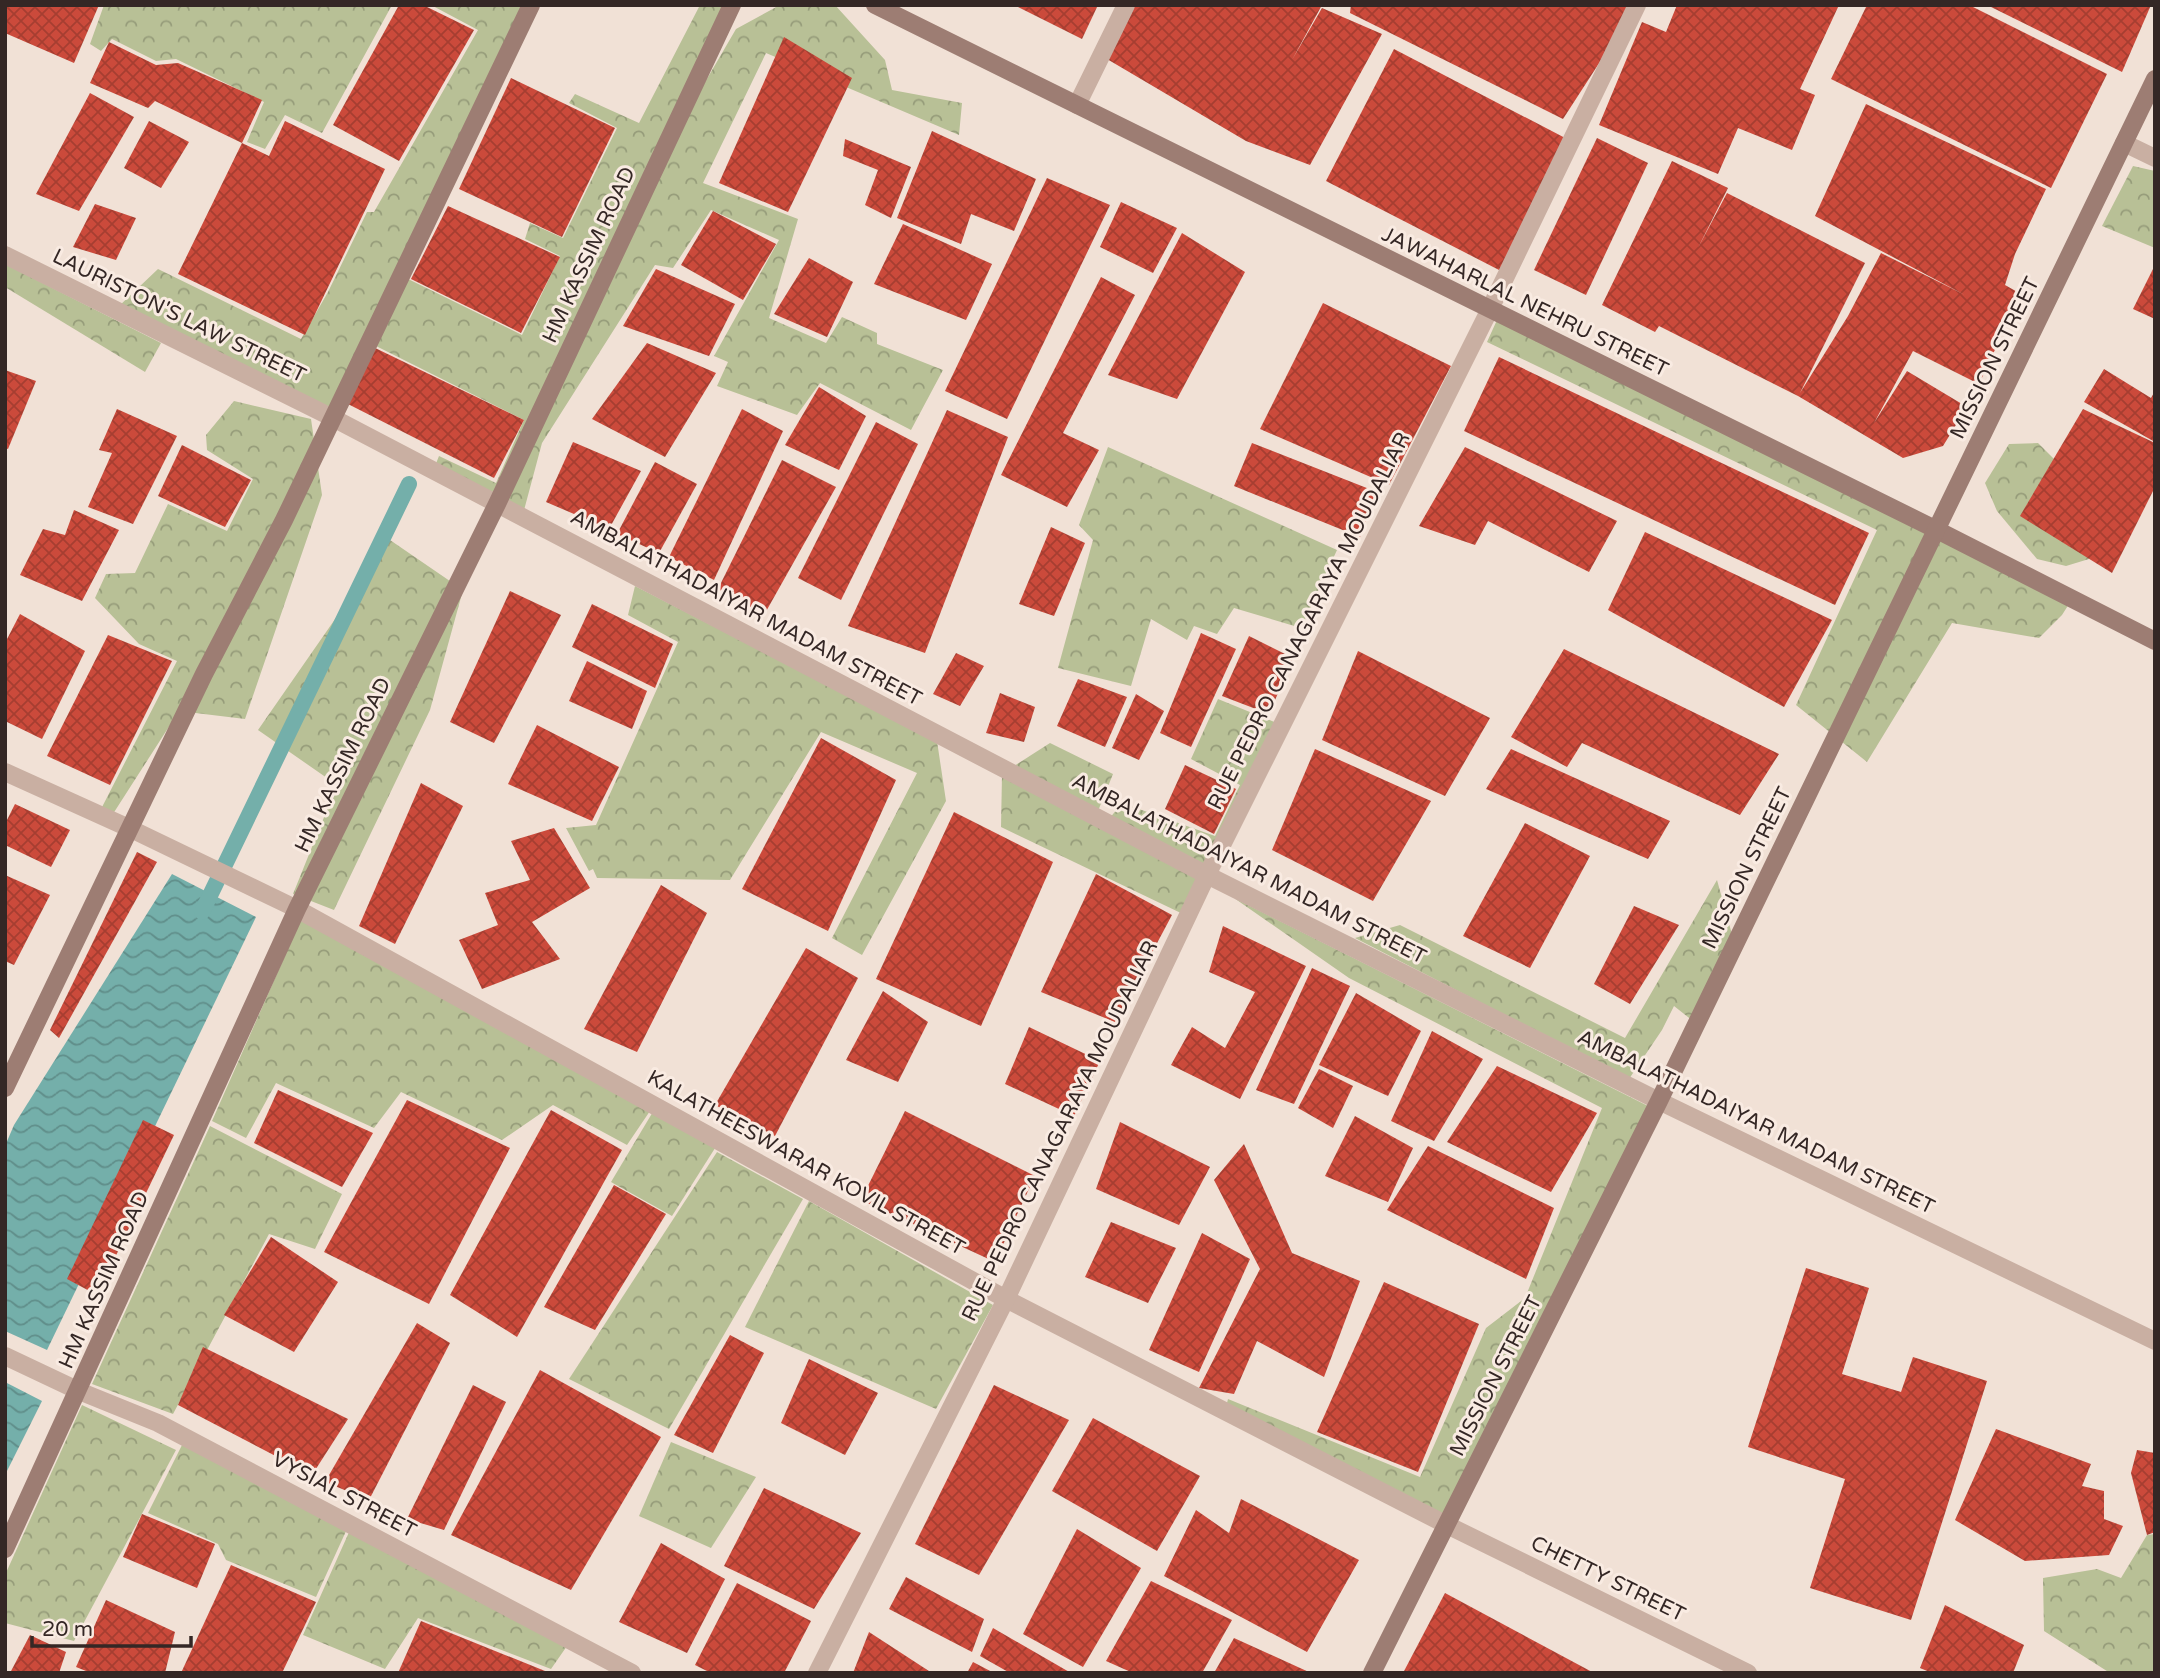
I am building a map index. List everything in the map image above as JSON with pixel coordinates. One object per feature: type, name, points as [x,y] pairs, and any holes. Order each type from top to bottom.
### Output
[{"type":"street","points":[[5,1088],[204,674],[284,520],[531,5]]},
{"type":"street","name":"HM KASSIM ROAD","points":[[5,1549],[297,909],[497,504],[732,5]]},
{"type":"street","name":"JAWAHARLAL NEHRU STREET","points":[[875,5],[1489,311],[1937,530],[2155,641]]},
{"type":"street","points":[[1076,105],[1126,5]]},
{"type":"street","name":"RUE PEDRO CANAGARAYA MOUDALIAR","points":[[817,1673],[1006,1299],[1207,875],[1489,311],[1637,5]]},
{"type":"street","name":"MISSION STREET","points":[[1372,1673],[1659,1101],[2155,79]]},
{"type":"street","points":[[2124,143],[2155,158]]},
{"type":"street","name":"LAURISTON'S LAW STREET","points":[[5,255],[333,418]]},
{"type":"street","name":"AMBALATHADAIYAR MADAM STREET","points":[[333,418],[1207,875],[1659,1101],[2155,1341]]},
{"type":"street","name":"KALATHEESWARAR KOVIL STREET","points":[[5,772],[170,847],[297,909],[1006,1299],[1447,1525]]},
{"type":"street","name":"VYSIAL STREET","points":[[5,1356],[30,1370],[158,1423],[632,1673]]},
{"type":"street","name":"CHETTY STREET","points":[[1447,1525],[1748,1673]]},
{"type":"green space","points":[[104,5],[392,5],[322,133],[285,115],[265,149],[247,142],[264,102],[176,59],[156,61],[112,39],[101,51],[90,44]]},
{"type":"green space","points":[[431,5],[531,5],[332,413],[118,307],[158,269],[301,339],[328,292],[367,212],[374,212],[478,30]]},
{"type":"green space","points":[[700,5],[729,5],[496,498],[435,466],[439,456],[496,483],[524,420],[372,344],[404,277],[522,335],[560,256],[525,239],[530,223],[563,238],[617,128],[569,103],[575,94],[639,123]]},
{"type":"green space","points":[[780,5],[835,5],[885,60],[892,90],[962,103],[959,135],[766,53],[703,183],[798,219],[769,318],[826,343],[842,317],[877,333],[877,344],[943,370],[911,430],[820,383],[797,415],[717,386],[728,362],[714,356],[779,240],[711,210],[673,268],[655,265],[542,443],[523,514],[501,501],[697,96],[736,29]]},
{"type":"green space","points":[[2133,166],[2155,171],[2155,248],[2102,226]]},
{"type":"green space","points":[[5,264],[161,343],[145,372],[5,287]]},
{"type":"green space","points":[[1497,320],[2069,604],[2039,638],[1952,623],[1867,762],[1796,705],[1877,530],[1487,342]]},
{"type":"green space","points":[[234,401],[311,419],[322,495],[245,719],[179,711],[111,817],[100,811],[177,661],[139,644],[95,598],[106,574],[135,573],[168,504],[227,531],[253,479],[207,450],[206,435]]},
{"type":"green space","points":[[2038,443],[2084,489],[2089,559],[2066,566],[2037,559],[1997,511],[1985,483],[2009,444]]},
{"type":"green space","points":[[1108,447],[1337,550],[1301,628],[1234,608],[1217,634],[1194,626],[1187,640],[1151,619],[1131,686],[1058,668],[1093,540],[1079,525]]},
{"type":"green space","points":[[390,540],[463,590],[430,710],[334,910],[293,894],[337,785],[258,730]]},
{"type":"green space","points":[[635,586],[937,741],[946,801],[862,955],[832,938],[917,773],[821,732],[730,880],[597,878],[593,869],[589,871],[566,828],[596,825],[678,642],[628,615]]},
{"type":"green space","points":[[1218,699],[1277,723],[1207,870],[1109,819],[1122,803],[1215,836],[1240,785],[1191,759]]},
{"type":"green space","points":[[1050,743],[1113,774],[1098,811],[1011,768]]},
{"type":"green space","points":[[1002,775],[1203,878],[1185,915],[1001,827]]},
{"type":"green space","points":[[1717,880],[1733,938],[1693,1021],[1674,1006],[1662,1030],[1629,1079],[1355,938],[1400,925],[1625,1038]]},
{"type":"green space","points":[[1234,898],[1648,1106],[1444,1517],[1226,1407],[1228,1399],[1420,1477],[1486,1328],[1525,1298],[1602,1108],[1349,978]]},
{"type":"green space","points":[[302,917],[650,1111],[627,1145],[553,1105],[502,1140],[401,1092],[374,1128],[276,1083],[246,1138],[212,1121]]},
{"type":"green space","points":[[654,1110],[717,1145],[672,1216],[611,1182]]},
{"type":"green space","points":[[210,1126],[342,1194],[315,1249],[269,1234],[173,1414],[92,1384]]},
{"type":"green space","points":[[717,1152],[803,1199],[669,1429],[569,1379]]},
{"type":"green space","points":[[809,1201],[993,1305],[936,1409],[745,1327]]},
{"type":"green space","points":[[82,1405],[176,1450],[74,1641],[5,1623],[5,1575]]},
{"type":"green space","points":[[671,1442],[756,1477],[711,1548],[639,1516]]},
{"type":"green space","points":[[183,1443],[347,1529],[316,1597],[226,1560],[218,1544],[148,1513]]},
{"type":"green space","points":[[350,1530],[567,1646],[551,1669],[418,1618],[385,1669],[303,1635]]},
{"type":"green space","points":[[2155,1534],[2155,1673],[2110,1673],[2044,1631],[2043,1578],[2097,1569],[2121,1578],[2147,1535]]},
{"type":"water","points":[[172,874],[256,917],[47,1350],[5,1331],[5,1146],[14,1125]]},
{"type":"water","points":[[5,1382],[42,1401],[5,1475]]},
{"type":"building","points":[[5,5],[99,5],[74,63],[5,33]]},
{"type":"building","points":[[399,5],[423,5],[474,30],[399,161],[333,125]]},
{"type":"building","points":[[1014,5],[1098,5],[1082,39]]},
{"type":"building","points":[[1132,5],[1322,5],[1292,60],[1322,8],[1382,34],[1310,165],[1246,141],[1107,59]]},
{"type":"building","points":[[1351,5],[1629,5],[1605,54],[1563,119],[1350,13]]},
{"type":"building","points":[[1677,5],[1839,5],[1800,89],[1815,95],[1792,150],[1738,128],[1718,174],[1599,125],[1642,22],[1666,32]]},
{"type":"building","points":[[1867,5],[1969,5],[2107,74],[2051,188],[1831,79]]},
{"type":"building","points":[[1987,5],[2151,5],[2122,72]]},
{"type":"building","points":[[784,37],[852,78],[788,212],[719,183]]},
{"type":"building","points":[[109,42],[156,65],[178,63],[262,100],[242,143],[155,101],[148,108],[90,83]]},
{"type":"building","points":[[1394,49],[1569,140],[1501,271],[1326,181]]},
{"type":"building","points":[[511,78],[615,128],[562,237],[459,189]]},
{"type":"building","points":[[90,93],[134,117],[79,211],[36,194]]},
{"type":"building","points":[[1866,104],[2046,189],[2015,254],[2005,285],[2021,294],[1979,384],[1913,351],[1874,423],[1907,371],[1967,407],[1943,446],[1903,458],[1798,396],[1659,326],[1655,332],[1602,305],[1672,161],[1728,188],[1698,248],[1727,193],[1865,263],[1800,393],[1848,316],[1881,253],[1965,295],[1815,216]]},
{"type":"building","points":[[149,121],[189,142],[161,188],[124,168]]},
{"type":"building","points":[[285,121],[385,169],[305,335],[178,274],[242,143],[269,156]]},
{"type":"building","points":[[932,131],[1036,179],[1014,231],[971,214],[961,244],[897,218]]},
{"type":"building","points":[[1597,138],[1648,163],[1586,295],[1534,270]]},
{"type":"building","points":[[845,139],[911,167],[891,218],[865,205],[878,170],[843,156]]},
{"type":"building","points":[[1047,178],[1110,205],[1007,419],[945,391]]},
{"type":"building","points":[[1121,202],[1177,228],[1153,273],[1100,247]]},
{"type":"building","points":[[95,204],[136,218],[116,260],[73,247]]},
{"type":"building","points":[[448,206],[560,257],[521,333],[411,279]]},
{"type":"building","points":[[713,211],[776,244],[743,300],[681,265]]},
{"type":"building","points":[[903,224],[992,264],[966,320],[874,284]]},
{"type":"building","points":[[1182,233],[1245,272],[1177,399],[1108,375]]},
{"type":"building","points":[[809,258],[853,282],[827,337],[774,314]]},
{"type":"building","points":[[2155,265],[2155,319],[2133,309]]},
{"type":"building","points":[[656,269],[735,304],[709,356],[623,326]]},
{"type":"building","points":[[1101,277],[1135,295],[1063,433],[1099,450],[1067,507],[1001,475]]},
{"type":"building","points":[[1323,303],[1451,366],[1389,485],[1260,429]]},
{"type":"building","points":[[647,343],[716,373],[665,457],[592,419]]},
{"type":"building","points":[[371,346],[524,420],[494,478],[342,401]]},
{"type":"building","points":[[1499,357],[1869,533],[1835,605],[1464,431]]},
{"type":"building","points":[[2104,369],[2151,398],[2155,391],[2155,442],[2084,402]]},
{"type":"building","points":[[5,370],[36,381],[8,449],[5,448]]},
{"type":"building","points":[[819,387],[866,416],[839,470],[785,445]]},
{"type":"building","points":[[117,409],[177,436],[133,524],[88,507],[112,453],[99,450]]},
{"type":"building","points":[[742,409],[783,431],[714,580],[669,557]]},
{"type":"building","points":[[2083,409],[2155,443],[2155,487],[2112,573],[2020,516]]},
{"type":"building","points":[[947,410],[1008,437],[925,653],[848,626]]},
{"type":"building","points":[[876,422],[918,444],[841,600],[798,578]]},
{"type":"building","points":[[573,442],[641,471],[609,529],[546,502]]},
{"type":"building","points":[[1252,443],[1377,492],[1360,537],[1234,486]]},
{"type":"building","points":[[182,445],[251,480],[225,527],[158,496]]},
{"type":"building","points":[[1465,447],[1617,521],[1589,572],[1488,521],[1475,545],[1419,526]]},
{"type":"building","points":[[782,460],[836,487],[764,615],[718,589]]},
{"type":"building","points":[[655,462],[697,484],[659,553],[617,534]]},
{"type":"building","points":[[74,510],[119,530],[82,601],[20,575],[43,529],[65,535]]},
{"type":"building","points":[[1051,527],[1085,543],[1054,616],[1019,604]]},
{"type":"building","points":[[1645,532],[1832,620],[1784,707],[1608,610]]},
{"type":"building","points":[[510,591],[561,615],[494,743],[450,722]]},
{"type":"building","points":[[592,604],[673,644],[655,688],[572,647]]},
{"type":"building","points":[[20,614],[85,651],[42,739],[5,721],[5,643]]},
{"type":"building","points":[[1201,633],[1236,649],[1191,747],[1160,733]]},
{"type":"building","points":[[108,635],[172,661],[110,785],[47,756]]},
{"type":"building","points":[[1249,636],[1293,658],[1269,714],[1222,696]]},
{"type":"building","points":[[1564,649],[1779,754],[1740,815],[1582,743],[1567,767],[1511,737]]},
{"type":"building","points":[[1358,651],[1490,718],[1445,796],[1322,740]]},
{"type":"building","points":[[956,653],[984,666],[960,706],[933,694]]},
{"type":"building","points":[[587,661],[647,691],[632,729],[569,701]]},
{"type":"building","points":[[1078,679],[1127,697],[1105,747],[1057,726]]},
{"type":"building","points":[[1000,693],[1035,707],[1024,742],[986,733]]},
{"type":"building","points":[[1136,694],[1164,711],[1139,760],[1112,748]]},
{"type":"building","points":[[537,725],[619,767],[592,821],[508,784]]},
{"type":"building","points":[[821,738],[896,780],[828,931],[742,889]]},
{"type":"building","points":[[1315,749],[1431,801],[1373,901],[1272,850]]},
{"type":"building","points":[[1511,749],[1670,821],[1648,859],[1486,789]]},
{"type":"building","points":[[1185,765],[1236,789],[1214,834],[1165,809]]},
{"type":"building","points":[[421,783],[463,806],[395,944],[359,926]]},
{"type":"building","points":[[15,804],[70,830],[51,867],[5,845],[5,824]]},
{"type":"building","points":[[954,812],[1053,862],[981,1026],[876,979]]},
{"type":"building","points":[[1525,823],[1590,856],[1530,968],[1463,936]]},
{"type":"building","points":[[554,828],[590,888],[532,922],[560,959],[482,989],[459,940],[498,925],[485,893],[530,880],[511,841]]},
{"type":"building","points":[[137,852],[157,862],[59,1038],[50,1030]]},
{"type":"building","points":[[1096,874],[1172,915],[1115,1022],[1041,992]]},
{"type":"building","points":[[5,875],[50,895],[14,965],[5,961]]},
{"type":"building","points":[[661,885],[707,913],[637,1052],[584,1029]]},
{"type":"building","points":[[1634,906],[1679,925],[1630,1004],[1594,984]]},
{"type":"building","points":[[1223,926],[1306,966],[1240,1099],[1171,1065],[1192,1027],[1225,1048],[1255,992],[1209,972]]},
{"type":"building","points":[[806,948],[858,978],[775,1136],[715,1105]]},
{"type":"building","points":[[1312,968],[1350,986],[1294,1104],[1256,1090]]},
{"type":"building","points":[[883,991],[928,1022],[898,1082],[846,1060]]},
{"type":"building","points":[[1356,993],[1421,1031],[1388,1096],[1319,1065]]},
{"type":"building","points":[[1029,1027],[1100,1061],[1074,1116],[1005,1084]]},
{"type":"building","points":[[1432,1031],[1483,1059],[1434,1141],[1391,1121]]},
{"type":"building","points":[[1497,1066],[1597,1113],[1551,1192],[1447,1142]]},
{"type":"building","points":[[1319,1069],[1353,1086],[1333,1128],[1298,1108]]},
{"type":"building","points":[[278,1090],[373,1133],[342,1187],[254,1143]]},
{"type":"building","points":[[407,1100],[510,1148],[429,1304],[324,1252]]},
{"type":"building","points":[[551,1110],[622,1150],[517,1337],[450,1295]]},
{"type":"building","points":[[905,1111],[1035,1176],[995,1262],[861,1200]]},
{"type":"building","points":[[1355,1116],[1413,1148],[1388,1202],[1325,1176]]},
{"type":"building","points":[[143,1120],[174,1135],[97,1295],[67,1279]]},
{"type":"building","points":[[1120,1122],[1210,1167],[1179,1225],[1096,1189]]},
{"type":"building","points":[[1244,1144],[1292,1253],[1360,1281],[1324,1377],[1257,1341],[1234,1394],[1199,1388],[1260,1269],[1214,1180]]},
{"type":"building","points":[[1428,1146],[1554,1208],[1526,1279],[1387,1210]]},
{"type":"building","points":[[614,1185],[666,1214],[595,1330],[544,1307]]},
{"type":"building","points":[[1111,1222],[1176,1248],[1148,1303],[1085,1277]]},
{"type":"building","points":[[1202,1233],[1250,1259],[1199,1372],[1149,1350]]},
{"type":"building","points":[[271,1237],[338,1282],[294,1352],[224,1315]]},
{"type":"building","points":[[1806,1268],[1869,1288],[1842,1374],[1901,1392],[1913,1357],[1987,1381],[1911,1620],[1810,1588],[1845,1479],[1748,1447]]},
{"type":"building","points":[[1384,1282],[1479,1324],[1418,1472],[1317,1432]]},
{"type":"building","points":[[417,1323],[450,1343],[369,1500],[325,1482]]},
{"type":"building","points":[[730,1335],[764,1353],[713,1453],[674,1435]]},
{"type":"building","points":[[203,1347],[348,1419],[312,1475],[178,1405]]},
{"type":"building","points":[[809,1359],[878,1393],[845,1455],[781,1423]]},
{"type":"building","points":[[540,1370],[661,1437],[571,1590],[451,1535]]},
{"type":"building","points":[[473,1385],[506,1402],[444,1530],[407,1519]]},
{"type":"building","points":[[994,1385],[1069,1420],[979,1575],[915,1544]]},
{"type":"building","points":[[1093,1418],[1200,1476],[1157,1551],[1052,1491]]},
{"type":"building","points":[[1996,1429],[2091,1464],[2082,1486],[2104,1491],[2104,1519],[2123,1526],[2109,1555],[2025,1561],[1955,1520]]},
{"type":"building","points":[[2137,1450],[2155,1453],[2155,1532],[2147,1535],[2131,1473]]},
{"type":"building","points":[[764,1488],[861,1533],[814,1609],[724,1566]]},
{"type":"building","points":[[1241,1499],[1359,1560],[1307,1652],[1164,1576],[1196,1510],[1229,1533]]},
{"type":"building","points":[[142,1514],[215,1544],[197,1588],[123,1557]]},
{"type":"building","points":[[1077,1529],[1141,1568],[1083,1667],[1023,1634]]},
{"type":"building","points":[[661,1543],[725,1579],[687,1653],[619,1622]]},
{"type":"building","points":[[231,1565],[316,1602],[282,1673],[181,1673]]},
{"type":"building","points":[[906,1577],[984,1619],[972,1652],[889,1609]]},
{"type":"building","points":[[1151,1581],[1232,1620],[1202,1673],[1133,1673],[1106,1661]]},
{"type":"building","points":[[737,1583],[811,1621],[784,1673],[711,1673],[695,1665]]},
{"type":"building","points":[[1445,1593],[1594,1673],[1403,1673]]},
{"type":"building","points":[[106,1600],[175,1632],[165,1673],[91,1673],[76,1667]]},
{"type":"building","points":[[1945,1605],[2024,1645],[2013,1673],[1932,1673],[1920,1668]]},
{"type":"building","points":[[421,1621],[550,1673],[398,1673]]},
{"type":"building","points":[[993,1628],[1071,1673],[1010,1673],[980,1656]]},
{"type":"building","points":[[869,1632],[932,1673],[853,1673]]},
{"type":"building","points":[[30,1635],[66,1652],[59,1673],[10,1673]]},
{"type":"building","points":[[1234,1638],[1311,1673],[1214,1673]]},
{"type":"building","points":[[973,1662],[994,1673],[967,1673]]},
{"type":"waterway","points":[[202,912],[409,484]]}]
